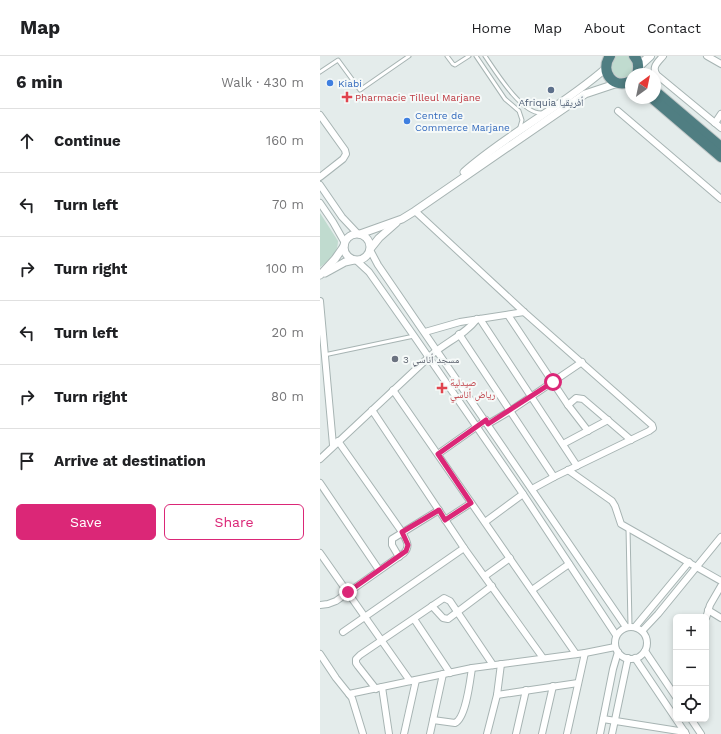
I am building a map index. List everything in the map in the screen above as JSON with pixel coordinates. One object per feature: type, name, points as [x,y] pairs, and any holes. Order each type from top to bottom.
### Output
[{"type":"highway","points":[[600,56],[610,78],[625,82]]},
{"type":"highway","points":[[606,67],[610,56]]},
{"type":"highway","points":[[634,56],[638,62],[639,68]]},
{"type":"highway","points":[[661,96],[721,147]]},
{"type":"highway","points":[[659,104],[721,157]]},
{"type":"main road","points":[[641,68],[650,56]]},
{"type":"street","points":[[663,56],[656,64],[654,72],[721,128]]},
{"type":"street","points":[[707,56],[721,64]]},
{"type":"street","points":[[446,189],[483,156],[598,76],[606,67]]},
{"type":"street","points":[[320,275],[345,262],[360,260],[367,257],[370,249],[379,238],[402,219],[498,155],[548,118],[585,94],[607,86],[625,83]]},
{"type":"street","points":[[618,111],[721,199]]},
{"type":"street","points":[[715,123],[721,114]]},
{"type":"street","points":[[320,115],[345,150],[346,154],[344,159],[320,176]]},
{"type":"street","points":[[320,185],[342,217],[359,234],[368,239],[370,249],[378,265],[590,573],[630,627]]},
{"type":"street","points":[[320,203],[333,222],[344,244],[346,255],[355,260],[369,272],[523,494],[616,635]]},
{"type":"street","points":[[415,211],[524,312],[652,425],[651,430],[532,489]]},
{"type":"street","points":[[320,275],[335,259],[350,236],[402,219]]},
{"type":"street","points":[[320,301],[324,355],[336,443],[402,532],[408,545],[408,548],[399,557],[332,603],[320,605]]},
{"type":"street","points":[[425,332],[479,319],[524,312]]},
{"type":"street","points":[[508,315],[568,405],[588,431]]},
{"type":"street","points":[[320,459],[429,357],[479,319]]},
{"type":"street","points":[[479,319],[532,396],[577,466]]},
{"type":"street","points":[[459,334],[554,477]]},
{"type":"street","points":[[438,454],[477,427],[510,411],[582,362]]},
{"type":"street","points":[[393,390],[576,654]]},
{"type":"street","points":[[568,405],[576,398],[581,398],[631,440]]},
{"type":"street","points":[[372,410],[464,548],[543,658]]},
{"type":"street","points":[[563,444],[608,420]]},
{"type":"street","points":[[568,470],[612,501],[621,524],[628,526],[721,581]]},
{"type":"street","points":[[320,483],[379,570]]},
{"type":"street","points":[[485,522],[523,494]]},
{"type":"street","points":[[528,502],[537,496]]},
{"type":"street","points":[[445,520],[471,503]]},
{"type":"street","points":[[399,557],[391,543],[394,538],[439,510]]},
{"type":"street","points":[[642,631],[721,537]]},
{"type":"street","points":[[343,632],[464,548]]},
{"type":"street","points":[[320,553],[382,641],[413,680],[404,734]]},
{"type":"street","points":[[485,576],[510,558]]},
{"type":"street","points":[[630,627],[688,562]]},
{"type":"street","points":[[532,590],[569,564]]},
{"type":"street","points":[[580,580],[590,573]]},
{"type":"street","points":[[432,606],[444,619],[448,619],[492,586]]},
{"type":"street","points":[[707,614],[721,586]]},
{"type":"street","points":[[389,734],[379,688],[358,666],[356,661],[360,655],[441,600],[445,598],[450,601],[493,665]]},
{"type":"street","points":[[708,610],[721,618]]},
{"type":"street","points":[[414,619],[450,673]]},
{"type":"street","points":[[350,694],[472,668],[543,658],[617,650],[628,658],[635,658],[640,656],[645,651],[647,646],[647,641],[642,631],[630,627],[622,629],[616,635],[615,641],[617,650],[600,734]]},
{"type":"street","points":[[645,651],[673,693]]},
{"type":"street","points":[[568,734],[585,653]]},
{"type":"street","points":[[320,654],[336,678],[350,694],[356,707],[362,734]]},
{"type":"street","points":[[612,734],[628,658]]},
{"type":"street","points":[[635,658],[685,733]]},
{"type":"street","points":[[488,734],[497,695],[501,664]]},
{"type":"street","points":[[433,720],[454,723],[460,719],[472,668]]},
{"type":"street","points":[[430,734],[443,674]]},
{"type":"street","points":[[497,695],[578,683]]},
{"type":"street","points":[[542,734],[553,686]]},
{"type":"street","points":[[516,734],[526,690]]},
{"type":"street","points":[[603,718],[685,733]]},
{"type":"street","points":[[693,722],[701,734]]},
{"type":"lane","points":[[320,72],[338,60],[360,90],[409,56]]},
{"type":"lane","points":[[447,56],[455,65],[469,56]]},
{"type":"lane","points":[[476,56],[508,103],[516,108],[521,114],[522,123],[518,131]]},
{"type":"lane","points":[[485,56],[516,98],[534,112],[545,113]]},
{"type":"lane","points":[[488,75],[495,70]]},
{"type":"lane","points":[[502,95],[509,90]]},
{"type":"lane","points":[[324,355],[414,336]]},
{"type":"lane","points":[[628,526],[630,627]]},
{"type":"green space","points":[[615,56],[630,56],[634,62],[633,68],[625,68],[625,77],[619,78],[612,72],[610,63]]},
{"type":"green space","points":[[320,213],[338,241],[338,245],[335,253],[320,267]]},
{"type":"place","name":"Kiabi","points":[[330,83]]},
{"type":"place","name":"Afriquia أفريقيا","points":[[551,90]]},
{"type":"place","name":"Pharmacie Tilleul Marjane","points":[[347,97]]},
{"type":"place","name":"Centre de Commerce Marjane","points":[[407,121]]},
{"type":"place","name":"مسجد أناسي 3","points":[[395,359]]},
{"type":"place","name":"صيدلية رياض أناسي","points":[[442,388]]},
{"type":"route","points":[[348,592],[406,551],[408,545],[402,532],[439,510],[445,520],[471,503],[438,454],[486,420],[488,424],[553,382]]}]
